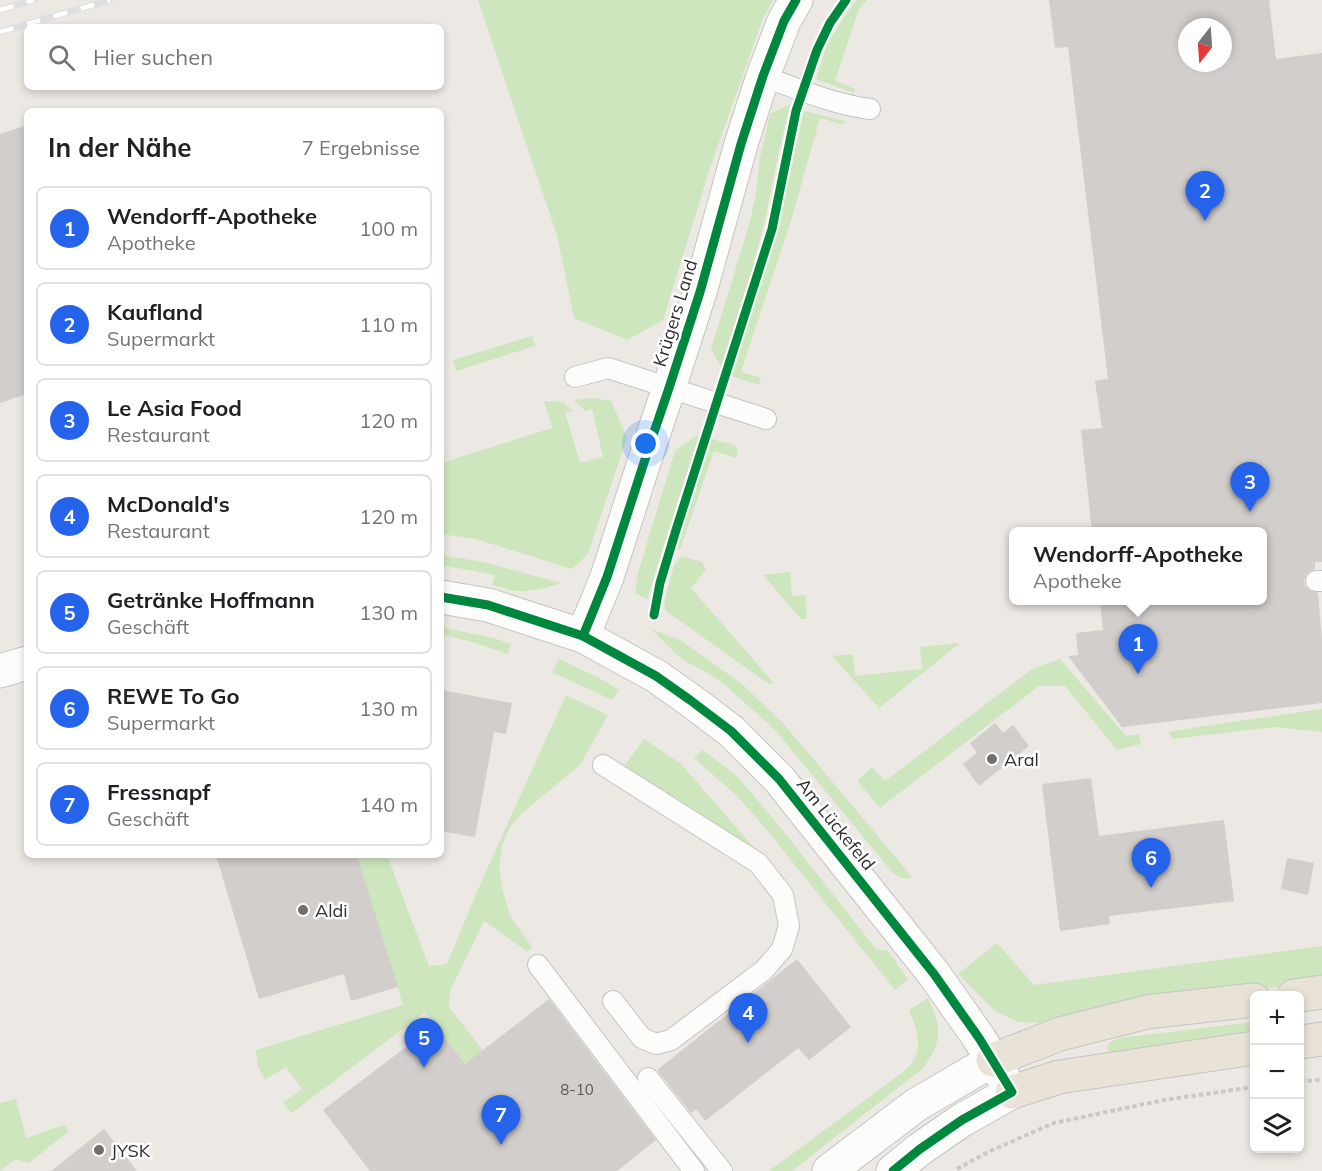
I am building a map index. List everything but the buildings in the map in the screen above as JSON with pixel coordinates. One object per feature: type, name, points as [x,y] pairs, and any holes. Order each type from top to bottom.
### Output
[{"type":"highway","points":[[1304,995],[1322,992]]},
{"type":"highway","points":[[993,1060],[1060,1034],[1147,1012],[1250,1000]]},
{"type":"highway","points":[[1304,1041],[1322,1039]]},
{"type":"highway","points":[[1012,1092],[1059,1077],[1250,1049]]},
{"type":"street","name":"Krügers Land","points":[[583,636],[607,577],[700,292],[741,144],[763,76],[784,21],[796,0]]},
{"type":"street","name":"Am Lückefeld","points":[[444,598],[488,605],[583,636],[656,676],[730,731],[779,779],[934,974],[1012,1092]]},
{"type":"street","points":[[0,671],[24,664]]},
{"type":"street","points":[[829,1171],[916,1105],[993,1060]]},
{"type":"street","points":[[893,1171],[962,1120],[1012,1092]]},
{"type":"lane","points":[[763,76],[827,100],[870,109]]},
{"type":"lane","points":[[575,377],[608,368],[766,419]]},
{"type":"lane","points":[[603,765],[758,863],[783,894],[789,926],[782,950],[764,970],[671,1040],[656,1044],[642,1038],[613,1000]]},
{"type":"lane","points":[[538,965],[694,1171]]},
{"type":"lane","points":[[648,1078],[722,1171]]},
{"type":"path","points":[[1304,1081],[1322,1080]]},
{"type":"path","points":[[953,1171],[990,1151],[1054,1123],[1164,1100],[1250,1088]]},
{"type":"green space","points":[[478,0],[773,0],[762,21],[710,168],[663,320],[627,340],[574,318],[557,235]]},
{"type":"green space","points":[[857,0],[867,0],[859,9],[835,81],[855,89],[854,93],[816,79],[827,44]]},
{"type":"green space","points":[[790,104],[751,274],[721,367],[711,349],[750,222],[760,157],[770,114]]},
{"type":"green space","points":[[804,111],[845,121],[844,125],[820,118],[791,221],[741,372],[761,378],[759,385],[731,376],[779,223]]},
{"type":"green space","points":[[532,336],[535,346],[456,371],[453,360]]},
{"type":"green space","points":[[593,398],[611,401],[627,438],[588,554],[572,569],[476,539],[444,534],[444,462],[552,428],[544,401],[563,402],[573,411],[565,412],[580,463],[603,457],[592,409],[585,411],[574,400]]},
{"type":"green space","points":[[699,434],[647,599],[635,593],[638,573],[675,451]]},
{"type":"green space","points":[[711,439],[734,445],[738,450],[736,458],[714,451],[680,549],[674,550]]},
{"type":"green space","points":[[444,556],[483,562],[562,583],[534,590],[517,591],[492,585],[495,575],[444,566]]},
{"type":"green space","points":[[682,556],[702,562],[706,569],[691,588],[773,682],[770,685],[666,611],[664,603],[674,565]]},
{"type":"green space","points":[[790,572],[792,596],[805,595],[807,619],[801,619],[763,575]]},
{"type":"green space","points":[[444,628],[511,644],[508,654],[444,635]]},
{"type":"green space","points":[[651,629],[680,640],[741,683],[783,723],[913,878],[902,878],[894,874],[775,730],[725,685],[676,654]]},
{"type":"green space","points":[[960,643],[879,708],[832,656],[853,654],[855,676],[922,669],[920,647]]},
{"type":"green space","points":[[559,659],[619,690],[612,700],[552,672]]},
{"type":"green space","points":[[1060,659],[1126,736],[1139,734],[1141,744],[1117,750],[1065,686],[1039,686],[880,808],[857,781],[872,767],[885,781],[1032,669]]},
{"type":"green space","points":[[566,695],[608,715],[580,765],[520,815],[510,827],[502,845],[499,868],[510,916],[532,947],[528,952],[484,921],[450,991],[449,1007],[577,1171],[547,1171],[425,1012],[292,1113],[283,1103],[302,1089],[286,1067],[265,1080],[258,1067],[256,1050],[403,1005],[358,858],[388,858],[429,966],[447,964],[482,880]]},
{"type":"green space","points":[[1322,709],[1322,732],[1275,727],[1173,739],[1168,732],[1211,725]]},
{"type":"green space","points":[[644,739],[681,764],[763,858],[626,770],[625,765]]},
{"type":"green space","points":[[703,750],[737,776],[876,949],[888,951],[908,979],[895,990],[766,829],[737,796],[694,758]]},
{"type":"green space","points":[[997,943],[1034,985],[1322,946],[1322,982],[1166,999],[1040,1023],[1018,1022],[995,1011],[958,974]]},
{"type":"green space","points":[[928,998],[936,1018],[938,1034],[934,1050],[923,1068],[792,1171],[769,1171],[910,1065],[916,1055],[918,1042],[909,1010]]},
{"type":"green space","points":[[1250,1022],[1250,1032],[1113,1053],[1107,1049],[1109,1043],[1119,1038]]},
{"type":"green space","points":[[16,1099],[26,1138],[64,1125],[69,1131],[29,1163],[15,1159],[0,1171],[0,1103]]},
{"type":"railway","points":[[0,10],[34,0]]},
{"type":"railway","points":[[28,24],[110,0]]},
{"type":"railway","points":[[0,32],[24,25]]},
{"type":"cycle path","points":[[583,636],[607,577],[700,292],[741,144],[763,76],[784,21],[796,0]]},
{"type":"cycle path","points":[[654,615],[660,583],[676,530],[772,229],[796,111],[817,50],[830,23],[846,0]]},
{"type":"cycle path","points":[[444,598],[488,605],[583,636],[656,676],[731,731],[779,779],[934,974],[979,1038],[1012,1092],[962,1120],[893,1171]]},
{"type":"place","name":"Kaufland","points":[[1205,221]]},
{"type":"place","name":"Le Asia Food","points":[[1250,512]]},
{"type":"place","name":"Wendorff-Apotheke","points":[[1138,674]]},
{"type":"place","name":"Aral","points":[[992,759]]},
{"type":"place","name":"REWE To Go","points":[[1151,888]]},
{"type":"place","name":"Aldi","points":[[303,910]]},
{"type":"place","name":"McDonald's","points":[[748,1043]]},
{"type":"place","name":"Getränke Hoffmann","points":[[424,1068]]},
{"type":"place","name":"Fressnapf","points":[[501,1145]]},
{"type":"place","name":"JYSK","points":[[99,1150]]}]
